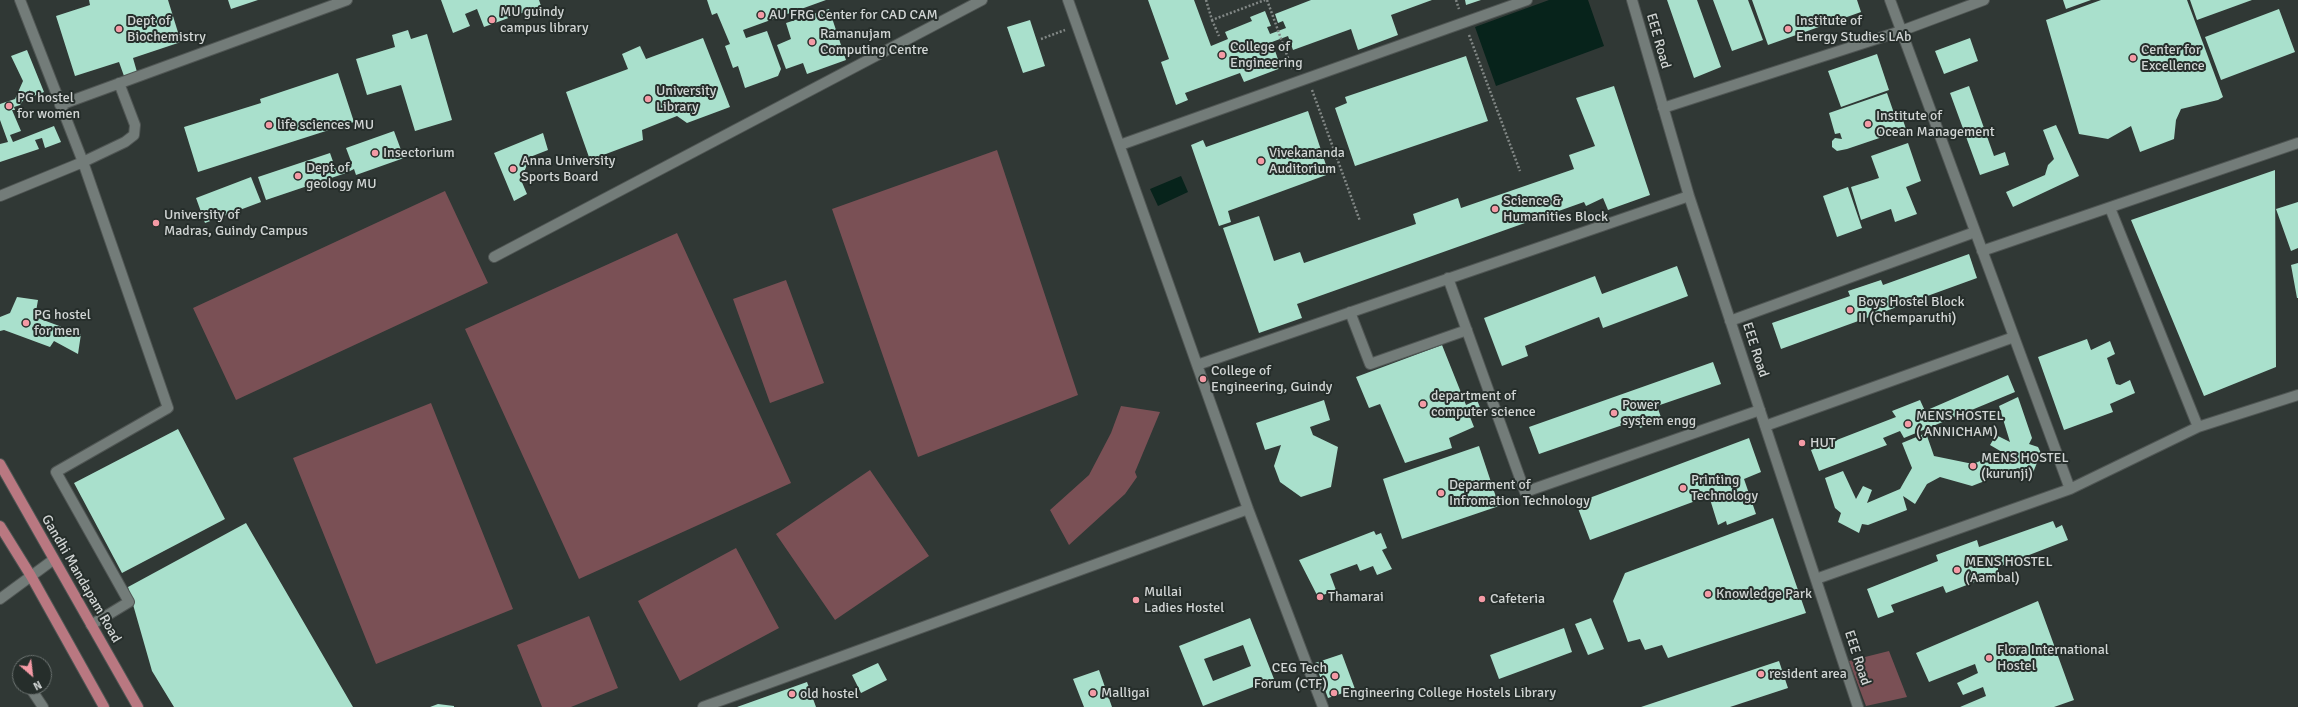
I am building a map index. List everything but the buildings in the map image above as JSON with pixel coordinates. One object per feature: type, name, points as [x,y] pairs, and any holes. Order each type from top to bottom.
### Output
[{"type":"main road","name":"Gandhi Mandapam Road","points":[[0,464],[53,560],[138,707]]},
{"type":"main road","points":[[0,526],[31,576],[104,707]]},
{"type":"lane","points":[[20,0],[83,162],[168,408],[56,472],[129,602],[91,625]]},
{"type":"lane","points":[[60,105],[347,0]]},
{"type":"lane","points":[[494,257],[982,0]]},
{"type":"lane","points":[[1068,0],[1248,509],[1323,707]]},
{"type":"lane","points":[[1120,145],[1527,0]]},
{"type":"lane","name":"EEE Road","points":[[1632,0],[1689,196],[1858,707]]},
{"type":"lane","points":[[1890,0],[2070,489]]},
{"type":"lane","points":[[1663,108],[1901,31],[1984,0]]},
{"type":"lane","points":[[0,196],[83,162],[125,142],[134,135],[135,125],[119,83]]},
{"type":"lane","points":[[1982,251],[2298,143]]},
{"type":"lane","points":[[1197,364],[1689,196]]},
{"type":"lane","points":[[2110,208],[2198,427]]},
{"type":"lane","points":[[1730,320],[1975,232]]},
{"type":"lane","points":[[1448,278],[1525,492],[1760,410]]},
{"type":"lane","points":[[1350,312],[1370,364],[1467,330]]},
{"type":"lane","points":[[1765,426],[2014,337]]},
{"type":"lane","points":[[1816,579],[2070,489],[2198,427],[2298,395]]},
{"type":"lane","points":[[703,707],[1248,509]]},
{"type":"lane","points":[[0,599],[53,560]]},
{"type":"lane","points":[[35,695],[43,707]]},
{"type":"path","points":[[1206,0],[1218,36]]},
{"type":"path","points":[[1212,20],[1266,0],[1296,82]]},
{"type":"path","points":[[1464,22],[1520,171]]},
{"type":"path","points":[[1041,39],[1077,26]]},
{"type":"path","points":[[1308,78],[1360,221]]},
{"type":"shaded area","points":[[1549,0],[1588,0],[1604,46],[1496,86],[1475,27]]},
{"type":"shaded area","points":[[997,150],[1078,395],[918,457],[832,209]]},
{"type":"shaded area","points":[[1181,176],[1188,192],[1158,206],[1150,189]]},
{"type":"shaded area","points":[[445,191],[488,283],[236,400],[193,308]]},
{"type":"shaded area","points":[[677,233],[791,483],[579,579],[465,329]]},
{"type":"shaded area","points":[[786,280],[824,383],[770,403],[733,299]]},
{"type":"shaded area","points":[[431,403],[513,609],[376,664],[293,458]]},
{"type":"shaded area","points":[[1121,406],[1160,412],[1135,472],[1137,477],[1125,494],[1069,545],[1050,510],[1089,475],[1111,433]]},
{"type":"shaded area","points":[[870,470],[929,556],[835,620],[776,534]]},
{"type":"shaded area","points":[[736,548],[779,628],[680,681],[638,601]]},
{"type":"shaded area","points":[[589,616],[618,688],[571,707],[542,707],[517,645]]},
{"type":"shaded area","points":[[1889,651],[1907,697],[1866,706],[1849,661]]},
{"type":"place","name":"AU FRG Center for CAD CAM","points":[[761,15]]},
{"type":"place","name":"MU guindy campus library","points":[[492,20]]},
{"type":"place","name":"Dept of Biochemistry","points":[[119,29]]},
{"type":"place","name":"Institute of Energy Studies LAb","points":[[1788,29]]},
{"type":"place","name":"Ramanujam Computing Centre","points":[[812,42]]},
{"type":"place","name":"College of Engineering","points":[[1222,55]]},
{"type":"place","name":"Center for Excellence","points":[[2133,58]]},
{"type":"place","name":"University Library","points":[[648,99]]},
{"type":"place","name":"PG hostel for women","points":[[9,106]]},
{"type":"place","name":"Institute of Ocean Management","points":[[1868,124]]},
{"type":"place","name":"life sciences MU","points":[[269,125]]},
{"type":"place","name":"Insectorium","points":[[375,153]]},
{"type":"place","name":"Vivekananda Auditorium","points":[[1261,161]]},
{"type":"place","name":"Anna University Sports Board","points":[[513,169]]},
{"type":"place","name":"Dept of geology MU","points":[[298,176]]},
{"type":"place","name":"Science & Humanities Block","points":[[1495,209]]},
{"type":"place","name":"University of Madras, Guindy Campus","points":[[156,223]]},
{"type":"place","name":"Boys Hostel Block II (Chemparuthi)","points":[[1850,310]]},
{"type":"place","name":"PG hostel for men","points":[[26,323]]},
{"type":"place","name":"College of Engineering, Guindy","points":[[1203,379]]},
{"type":"place","name":"department of computer science","points":[[1423,404]]},
{"type":"place","name":"Power system engg","points":[[1614,413]]},
{"type":"place","name":"MENS HOSTEL ( ANNICHAM)","points":[[1908,424]]},
{"type":"place","name":"HUT","points":[[1802,443]]},
{"type":"place","name":"MENS HOSTEL (kurunji)","points":[[1973,466]]},
{"type":"place","name":"Printing Technology","points":[[1683,488]]},
{"type":"place","name":"Deparment of Infromation Technology","points":[[1441,493]]},
{"type":"place","name":"MENS HOSTEL (Aambal)","points":[[1957,570]]},
{"type":"place","name":"Knowledge Park","points":[[1708,594]]},
{"type":"place","name":"Thamarai","points":[[1320,597]]},
{"type":"place","name":"Cafeteria","points":[[1482,599]]},
{"type":"place","name":"Mullai Ladies Hostel","points":[[1136,600]]},
{"type":"place","name":"Flora International Hostel","points":[[1989,658]]},
{"type":"place","name":"resident area","points":[[1761,674]]},
{"type":"place","name":"CEG Tech Forum (CTF)","points":[[1335,676]]},
{"type":"place","name":"Malligai","points":[[1093,693]]},
{"type":"place","name":"Engineering College Hostels Library","points":[[1334,693]]},
{"type":"place","name":"old hostel","points":[[792,694]]}]
